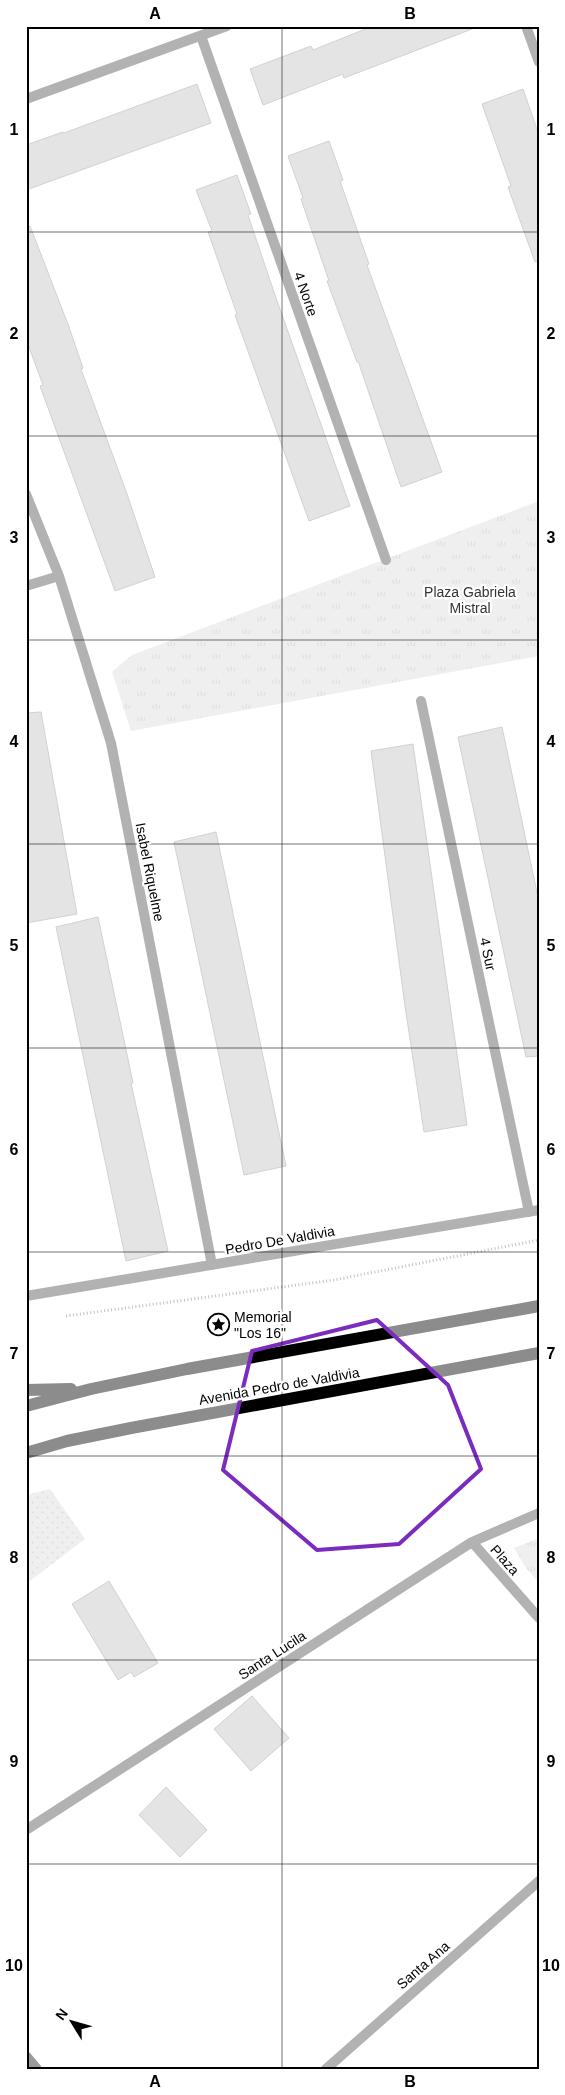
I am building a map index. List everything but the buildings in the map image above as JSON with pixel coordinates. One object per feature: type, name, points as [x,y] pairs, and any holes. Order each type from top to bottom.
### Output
[{"type":"main road","points":[[26,1406],[91,1388],[539,1306]]},
{"type":"main road","name":"Avenida Pedro de Valdivia","points":[[26,1453],[67,1441],[131,1428],[539,1353]]},
{"type":"main road","points":[[26,1390],[91,1388]]},
{"type":"main road","points":[[26,2056],[37,2069]]},
{"type":"street","points":[[26,99],[227,26]]},
{"type":"street","points":[[526,26],[539,62]]},
{"type":"street","name":"4 Norte","points":[[201,36],[386,560]]},
{"type":"street","name":"Isabel Riquelme","points":[[26,494],[59,576],[111,743],[212,1266]]},
{"type":"street","points":[[26,586],[59,576]]},
{"type":"street","name":"4 Sur","points":[[421,701],[534,1211]]},
{"type":"street","name":"Pedro De Valdivia","points":[[26,1296],[534,1211]]},
{"type":"street","name":"Santa Lucila","points":[[26,1830],[472,1542],[539,1513]]},
{"type":"street","name":"Plaza","points":[[472,1542],[539,1618]]},
{"type":"street","name":"Santa Ana","points":[[326,2069],[539,1882]]},
{"type":"path","points":[[62,1316],[334,1280],[539,1240]]},
{"type":"highlighted area","points":[[377,1320],[448,1385],[481,1469],[399,1544],[317,1550],[223,1470],[252,1351]]},
{"type":"green space","name":"Plaza Gabriela Mistral","points":[[539,501],[539,656],[131,731],[112,672],[132,655]]},
{"type":"green space","points":[[50,1489],[85,1539],[26,1584],[26,1495]]},
{"type":"green space","points":[[539,1538],[539,1583],[526,1568],[514,1548]]},
{"type":"place","name":"Memorial \"Los 16\"","points":[[218,1325]]}]
